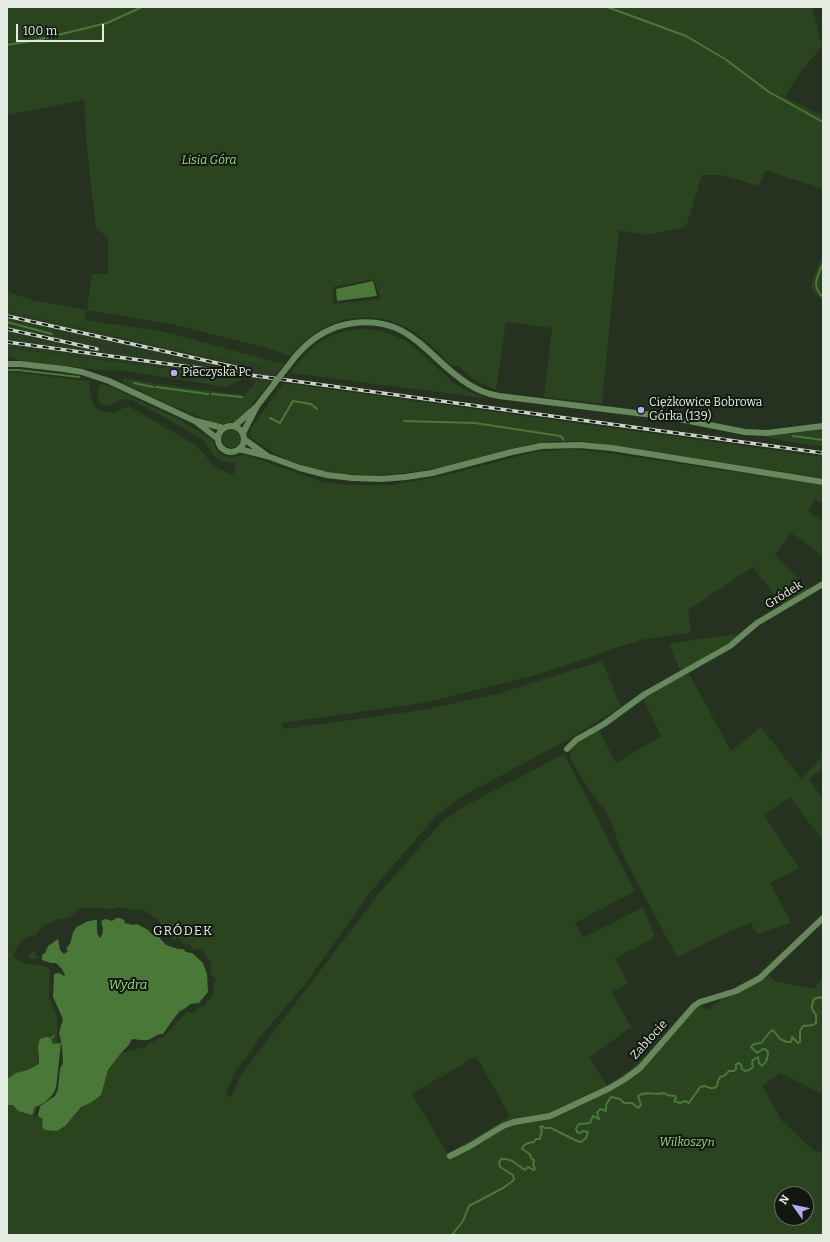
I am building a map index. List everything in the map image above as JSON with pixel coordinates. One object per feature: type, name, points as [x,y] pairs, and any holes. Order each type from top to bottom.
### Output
[{"type":"street","points":[[194,421],[223,428],[238,424],[257,406],[295,357],[309,343],[326,331],[360,322],[391,326],[412,337],[469,385],[482,392],[499,396],[669,418],[745,432],[767,433],[823,426]]},
{"type":"street","points":[[7,364],[21,364],[64,369],[96,376],[128,388],[194,421],[218,439],[225,450],[235,451],[239,449],[267,456],[300,468],[327,475],[380,479],[411,477],[541,446],[580,445],[612,448],[823,482]]},
{"type":"street","points":[[239,449],[242,446],[244,436],[257,406]]},
{"type":"street","points":[[234,426],[241,430],[244,436],[267,456]]},
{"type":"street","points":[[218,439],[223,428]]},
{"type":"street","name":"Gródek","points":[[567,749],[576,740],[604,724],[645,694],[730,646],[757,623],[823,584]]},
{"type":"street","name":"Zabłocie","points":[[450,1156],[470,1146],[502,1126],[514,1122],[550,1116],[610,1088],[625,1079],[640,1068],[694,1006],[700,1002],[736,992],[760,978],[823,918]]},
{"type":"shaded area","points":[[7,311],[202,356],[262,364],[262,369],[278,372],[269,383],[256,382],[244,378],[172,368],[7,348]]},
{"type":"green space","name":"Lisia Góra","points":[[7,7],[812,7],[822,46],[800,73],[784,97],[823,116],[823,189],[765,170],[759,186],[722,175],[702,175],[686,227],[646,235],[619,230],[602,404],[544,397],[552,328],[506,322],[496,390],[480,383],[459,366],[451,365],[428,343],[412,331],[385,319],[349,319],[327,326],[308,339],[290,356],[266,348],[175,325],[87,310],[92,274],[108,274],[108,238],[96,228],[87,149],[84,100],[7,115]],"holes":[[[374,279],[381,299],[333,304],[333,287]]]},
{"type":"green space","points":[[823,256],[823,300],[816,295],[812,289],[812,282]]},
{"type":"green space","points":[[7,291],[31,300],[87,310],[84,320],[161,331],[284,364],[278,372],[262,369],[262,364],[202,356],[7,311]]},
{"type":"green space","points":[[363,329],[380,331],[394,335],[405,341],[457,385],[467,391],[485,398],[290,373],[305,355],[329,337],[339,333]]},
{"type":"green space","points":[[7,348],[244,378],[226,387],[125,371],[100,370],[18,360],[7,356]]},
{"type":"green space","name":"Wilkoszyn","points":[[7,372],[89,381],[91,398],[94,406],[103,412],[114,413],[128,406],[197,446],[214,466],[233,475],[236,463],[219,459],[213,454],[204,441],[157,413],[129,399],[122,399],[110,405],[102,404],[98,398],[98,391],[101,384],[113,388],[180,420],[212,439],[217,450],[222,455],[228,457],[246,455],[323,482],[346,485],[393,485],[443,476],[534,452],[572,449],[823,485],[823,500],[821,503],[815,499],[808,511],[823,522],[823,558],[817,551],[791,533],[775,555],[809,590],[782,605],[753,567],[688,610],[691,633],[645,639],[532,676],[423,703],[281,723],[283,729],[423,710],[497,694],[602,661],[621,707],[562,743],[459,798],[436,816],[371,891],[306,983],[259,1038],[253,1049],[236,1070],[225,1095],[231,1097],[241,1075],[377,896],[442,822],[463,807],[564,754],[635,891],[575,923],[583,938],[643,907],[655,938],[615,958],[628,983],[612,992],[631,1027],[589,1058],[607,1085],[630,1070],[648,1054],[686,1010],[689,1014],[695,1008],[702,1006],[706,1010],[718,1003],[722,998],[739,992],[768,975],[775,981],[813,989],[823,979],[823,1094],[780,1073],[762,1086],[782,1121],[813,1150],[823,1154],[823,1235],[7,1235]],"holes":[[[99,907],[114,909],[119,907],[136,911],[141,909],[157,919],[174,940],[178,938],[184,944],[190,945],[193,949],[201,949],[211,963],[211,974],[216,979],[213,987],[214,993],[204,1006],[198,1007],[191,1013],[187,1011],[162,1039],[159,1038],[152,1043],[149,1043],[145,1048],[139,1048],[134,1051],[130,1050],[121,1053],[100,1083],[38,1113],[38,1116],[34,1118],[37,1105],[57,1052],[57,1017],[49,997],[50,971],[47,967],[25,963],[13,956],[22,941],[31,935],[36,935],[44,925],[55,920],[70,917],[80,909]],[[476,1056],[510,1116],[448,1154],[412,1094]]]},
{"type":"green space","points":[[124,378],[169,386],[245,395],[256,382],[269,383],[240,419],[218,425],[124,383],[122,381]]},
{"type":"green space","points":[[284,383],[823,457],[823,478],[610,445],[570,441],[554,441],[523,446],[455,464],[396,474],[357,475],[338,473],[292,462],[274,453],[251,438],[251,428]]},
{"type":"green space","points":[[823,429],[823,447],[764,437]]},
{"type":"green space","points":[[231,430],[237,433],[240,439],[237,445],[231,448],[225,445],[222,439],[225,433]]},
{"type":"green space","points":[[740,633],[734,640],[680,671],[669,644]]},
{"type":"green space","points":[[688,672],[731,751],[761,727],[801,779],[823,756],[823,767],[809,780],[823,798],[823,841],[790,797],[764,815],[799,868],[770,883],[791,923],[757,934],[751,923],[715,938],[677,957],[622,853],[609,817],[581,777],[570,758],[572,746],[598,729],[616,763],[661,736],[643,698]]},
{"type":"green space","points":[[32,952],[35,952],[38,959],[30,959],[27,957]]},
{"type":"water","points":[[373,281],[377,296],[337,301],[336,289]]},
{"type":"water","name":"Wydra","points":[[116,918],[124,920],[125,923],[133,925],[137,924],[148,930],[153,935],[159,937],[166,945],[192,953],[203,963],[207,974],[208,992],[199,1003],[190,1004],[179,1012],[163,1034],[146,1040],[132,1039],[108,1070],[101,1095],[92,1102],[81,1107],[65,1126],[57,1131],[45,1130],[42,1127],[43,1119],[38,1116],[40,1106],[55,1096],[58,1089],[60,1069],[63,1063],[62,1046],[59,1033],[63,1019],[53,997],[54,974],[59,973],[64,976],[65,975],[56,963],[42,960],[42,955],[45,953],[48,946],[58,939],[60,950],[64,954],[68,951],[66,948],[70,943],[76,928],[90,921],[97,920],[97,933],[100,938],[103,930],[101,921],[106,919],[112,921]]},
{"type":"water","points":[[55,1034],[51,1039],[53,1044],[61,1043],[56,1087],[53,1094],[45,1102],[35,1107],[32,1115],[18,1111],[13,1105],[7,1105],[7,1079],[16,1073],[28,1070],[39,1064],[38,1046],[40,1039],[46,1037],[50,1038]]},
{"type":"waterway","points":[[7,45],[37,40],[107,23],[142,7]]},
{"type":"waterway","points":[[607,7],[686,36],[725,59],[769,92],[823,122]]},
{"type":"waterway","points":[[823,264],[816,281],[817,289],[823,297]]},
{"type":"waterway","points":[[7,322],[52,334]]},
{"type":"waterway","points":[[7,370],[79,377]]},
{"type":"waterway","points":[[134,383],[153,387]]},
{"type":"waterway","points":[[156,387],[208,394]]},
{"type":"waterway","points":[[212,394],[242,397]]},
{"type":"waterway","points":[[270,418],[280,423],[293,401],[311,404],[317,409]]},
{"type":"waterway","points":[[404,421],[475,423],[560,436],[563,440]]},
{"type":"waterway","points":[[793,436],[823,440]]},
{"type":"waterway","points":[[452,1235],[463,1221],[469,1206],[503,1188],[514,1180],[513,1175],[500,1167],[499,1162],[501,1159],[509,1160],[525,1170],[528,1167],[534,1170],[534,1160],[531,1158],[530,1154],[522,1149],[526,1144],[534,1142],[536,1139],[540,1139],[542,1130],[540,1127],[551,1128],[581,1142],[586,1138],[588,1132],[583,1131],[580,1133],[577,1132],[576,1128],[579,1124],[590,1123],[593,1116],[599,1119],[597,1113],[600,1109],[606,1111],[606,1105],[611,1097],[620,1099],[624,1103],[632,1103],[638,1108],[641,1105],[638,1096],[645,1093],[664,1093],[675,1096],[676,1098],[674,1101],[680,1103],[685,1101],[689,1103],[700,1087],[716,1087],[720,1077],[724,1076],[729,1071],[734,1071],[736,1069],[736,1064],[739,1063],[745,1071],[749,1070],[753,1067],[753,1060],[758,1057],[759,1063],[762,1066],[767,1060],[768,1052],[763,1049],[757,1053],[751,1047],[754,1044],[761,1043],[773,1030],[780,1039],[791,1042],[792,1037],[798,1043],[800,1042],[800,1031],[803,1026],[813,1025],[816,1023],[816,1015],[812,1007],[814,999],[820,997],[823,999]]},
{"type":"railway","points":[[7,316],[239,368]]},
{"type":"railway","points":[[7,329],[97,349]]},
{"type":"railway","points":[[7,342],[823,453]]},
{"type":"place","name":"Pieczyska Pc","points":[[174,373]]},
{"type":"place","name":"Ciężkowice Bobrowa Górka (139)","points":[[641,410]]},
{"type":"district","name":"GRÓDEK","points":[[183,931]]}]
